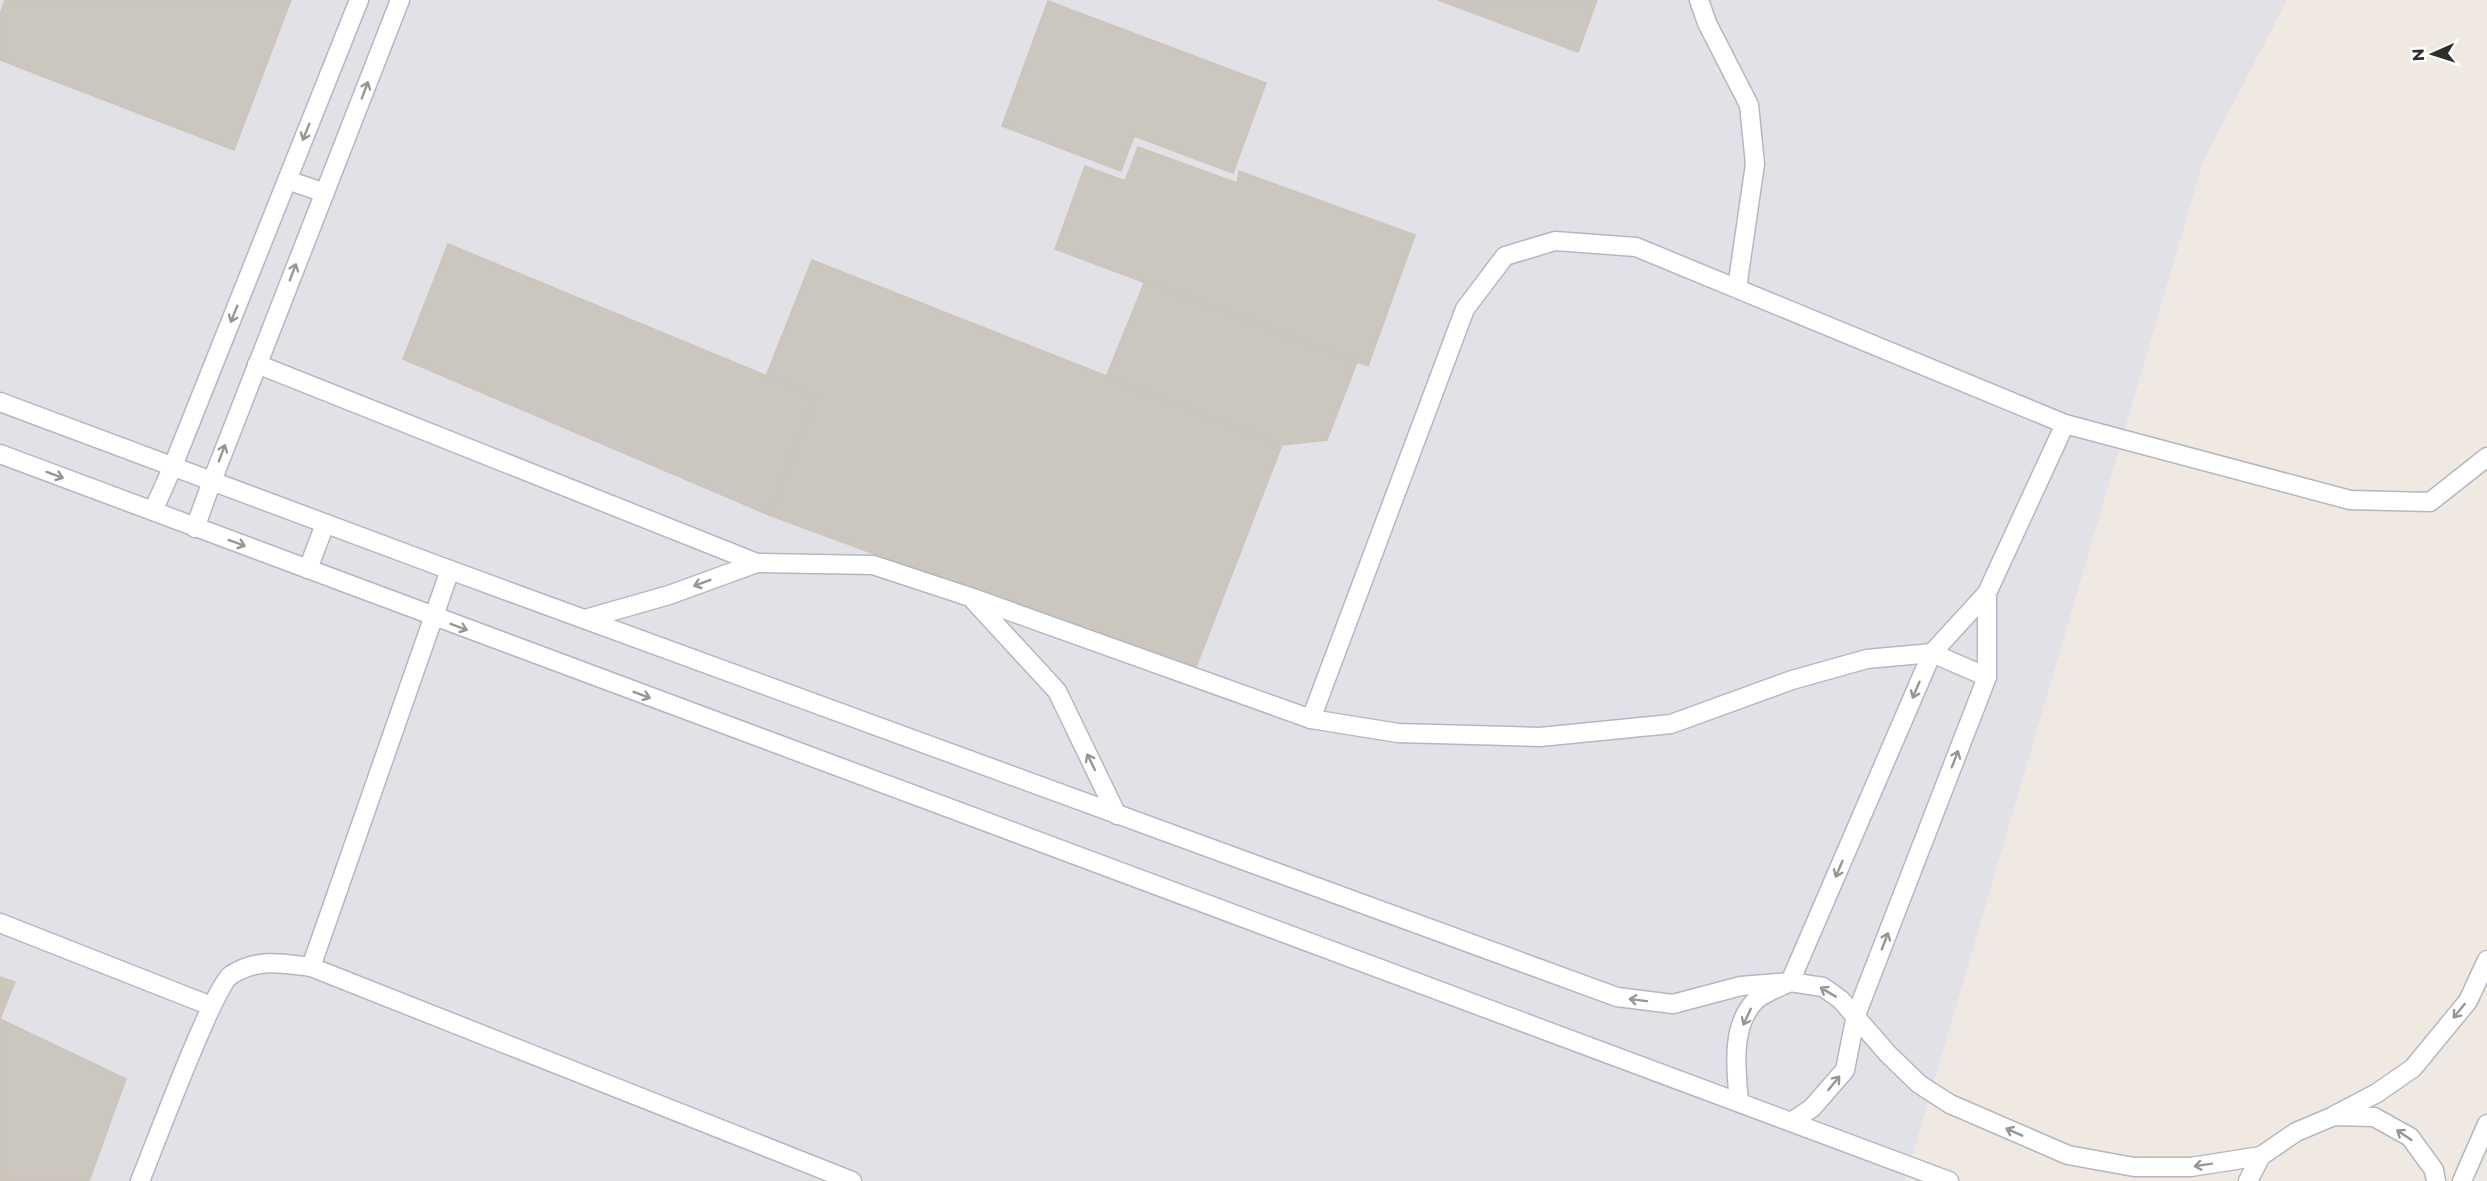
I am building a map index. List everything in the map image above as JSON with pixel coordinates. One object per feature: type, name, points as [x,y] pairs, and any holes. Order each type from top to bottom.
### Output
[{"type":"lane","points":[[153,511],[173,466],[358,0]]},
{"type":"lane","points":[[195,528],[400,0]]},
{"type":"lane","points":[[1699,0],[1707,23],[1749,105],[1755,164],[1737,288]]},
{"type":"lane","points":[[287,180],[325,193]]},
{"type":"lane","points":[[1311,719],[1465,309],[1505,256],[1555,241],[1636,247],[2065,423],[2350,500],[2430,502],[2487,457]]},
{"type":"lane","points":[[257,364],[757,563],[873,565],[970,597],[1311,719],[1398,733],[1540,737],[1671,724],[1792,680],[1867,659],[1932,653],[1987,677]]},
{"type":"lane","points":[[0,402],[585,620],[1617,998],[1673,1004],[1741,986],[1790,982],[1823,987],[1856,1015],[1888,1054],[1919,1084],[1950,1104],[2068,1155],[2134,1167],[2191,1167],[2261,1156],[2296,1132],[2334,1116],[2377,1093],[2412,1068],[2468,1001],[2487,960]]},
{"type":"lane","points":[[1739,1102],[1735,1064],[1738,1039],[1745,1015],[1758,999],[1790,982],[1932,653],[1987,592],[2065,423]]},
{"type":"lane","points":[[0,454],[1949,1181]]},
{"type":"lane","points":[[308,569],[326,524]]},
{"type":"lane","points":[[585,620],[669,595],[757,563]]},
{"type":"lane","points":[[312,967],[450,570]]},
{"type":"lane","points":[[1791,1122],[1812,1108],[1845,1070],[1856,1015],[1987,677],[1987,592]]},
{"type":"lane","points":[[970,597],[1057,692],[1117,815]]},
{"type":"lane","points":[[0,922],[211,1006]]},
{"type":"lane","points":[[140,1181],[211,1006],[230,976],[268,961],[312,967],[852,1181]]},
{"type":"lane","points":[[2334,1116],[2374,1117],[2410,1137],[2434,1170],[2436,1181]]},
{"type":"lane","points":[[2463,1181],[2487,1124]]},
{"type":"lane","points":[[2248,1181],[2261,1156]]},
{"type":"shaded area","points":[[0,0],[2287,0],[2203,162],[1905,1181],[0,1181]]},
{"type":"building","points":[[5,0],[291,0],[234,150],[0,60],[0,14]]},
{"type":"building","points":[[1438,0],[1597,0],[1578,52]]},
{"type":"building","points":[[1048,1],[1266,83],[1233,173],[1134,136],[1121,171],[1002,126]]},
{"type":"building","points":[[1138,147],[1237,183],[1239,171],[1415,235],[1368,366],[1055,249],[1085,166],[1125,181]]},
{"type":"building","points":[[448,244],[816,396],[769,515],[403,359]]},
{"type":"building","points":[[812,260],[1282,445],[1194,672],[769,515],[816,396],[766,376]]},
{"type":"building","points":[[1145,281],[1357,362],[1327,440],[1282,445],[1106,377]]},
{"type":"building","points":[[0,977],[15,982],[0,1019]]},
{"type":"building","points":[[0,1019],[126,1079],[89,1181],[0,1181]]}]
